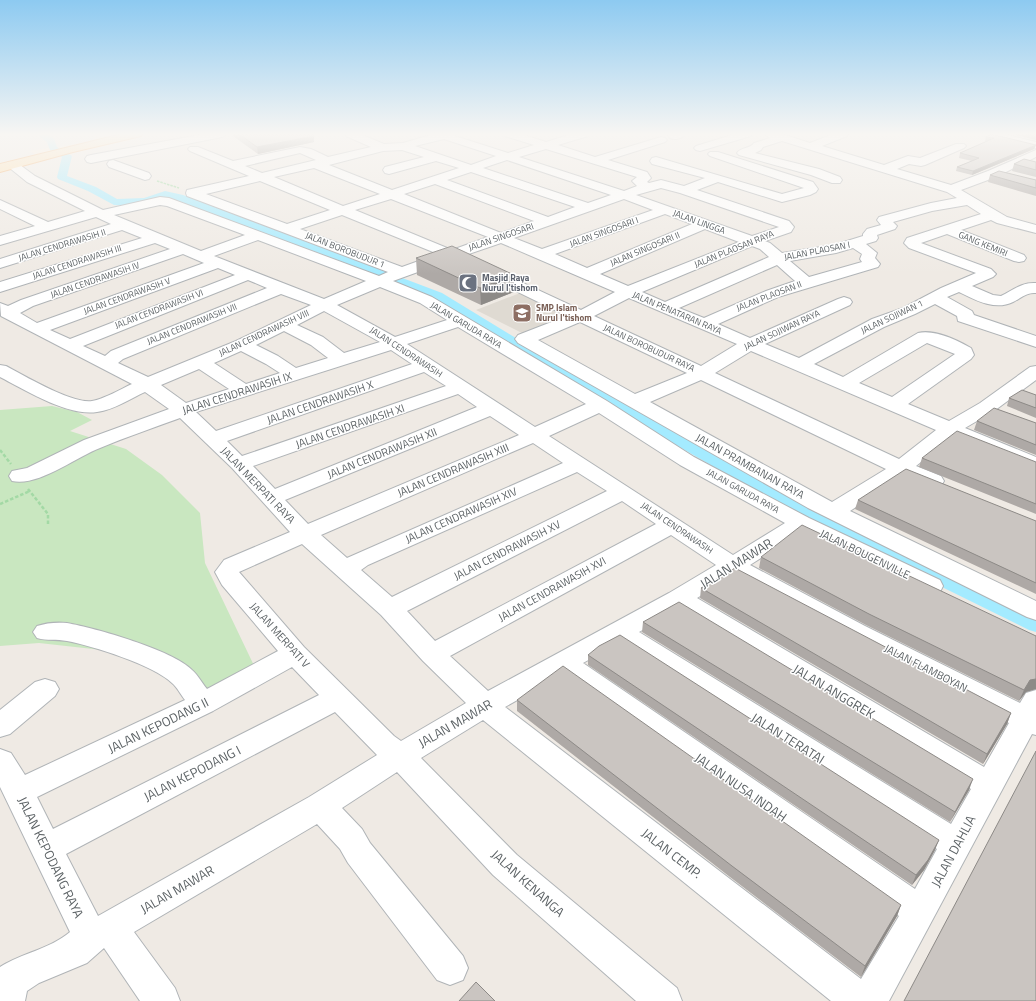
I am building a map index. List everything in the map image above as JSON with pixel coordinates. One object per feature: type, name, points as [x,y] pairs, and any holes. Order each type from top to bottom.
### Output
[{"type":"street","name":"JALAN CENDRAWASIH","points":[[34,181],[123,225],[324,305],[378,333],[491,408],[624,492],[732,565]]},
{"type":"street","points":[[192,193],[246,181]]},
{"type":"street","name":"JALAN BOROBUDUR RAYA","points":[[271,181],[451,254],[901,468],[951,488]]},
{"type":"street","name":"JALAN PENATARAN RAYA","points":[[362,181],[542,254],[704,325],[1036,465]]},
{"type":"street","points":[[288,228],[434,181]]},
{"type":"street","points":[[438,181],[546,221]]},
{"type":"street","points":[[509,181],[587,207]]},
{"type":"street","name":"JALAN LINGGA","points":[[582,181],[753,241],[765,246],[780,258]]},
{"type":"street","points":[[639,181],[647,186]]},
{"type":"street","points":[[685,190],[711,181]]},
{"type":"street","points":[[727,181],[782,198],[812,189],[809,185],[796,181]]},
{"type":"street","points":[[926,181],[951,189],[1002,220],[1036,229]]},
{"type":"street","points":[[951,189],[973,181]]},
{"type":"street","name":"JALAN SINGOSARI","points":[[391,276],[647,186],[661,184],[685,190]]},
{"type":"street","name":"JALAN PLAOSAN RAYA","points":[[581,316],[628,292],[786,229],[787,227],[784,224],[685,190]]},
{"type":"street","name":"JALAN BOROBUDUR 1","points":[[192,193],[288,228],[391,276]]},
{"type":"street","name":"JALAN PLAOSAN I","points":[[665,308],[780,258],[836,249],[871,238],[870,234],[872,232],[890,226],[884,220],[930,207],[971,200]]},
{"type":"street","name":"JALAN GARUDA RAYA","points":[[0,241],[100,213],[165,201],[258,235],[391,276],[459,321],[600,405],[687,461],[801,523]]},
{"type":"street","points":[[0,204],[47,227]]},
{"type":"street","name":"JALAN SINGOSARI I","points":[[542,254],[665,210]]},
{"type":"street","points":[[947,229],[992,215]]},
{"type":"street","name":"JALAN SINGOSARI II","points":[[586,274],[705,224]]},
{"type":"street","name":"JALAN CENDRAWASIH II","points":[[0,264],[123,225]]},
{"type":"street","name":"GANG KEMIRI","points":[[947,229],[1019,258]]},
{"type":"street","name":"JALAN SOJIWAN 1","points":[[799,365],[878,323],[909,311],[935,297],[988,274],[911,243],[912,241],[947,229]]},
{"type":"street","points":[[201,256],[258,235]]},
{"type":"street","name":"JALAN CENDRAWASIH III","points":[[0,287],[155,238]]},
{"type":"street","points":[[806,283],[873,264],[867,259],[870,253],[855,244]]},
{"type":"street","name":"JALAN CENDRAWASIH IV","points":[[12,319],[27,303],[184,249]]},
{"type":"street","name":"JALAN PLAOSAN II","points":[[704,325],[746,304],[806,283],[780,258]]},
{"type":"street","name":"JALAN CENDRAWASIH V","points":[[12,319],[218,263]]},
{"type":"street","name":"JALAN CENDRAWASIH VI","points":[[70,346],[85,338],[248,274]]},
{"type":"street","name":"JALAN CENDRAWASIH VIII","points":[[1,378],[54,398],[90,408],[96,407],[147,384],[242,345],[324,305],[391,276]]},
{"type":"street","points":[[960,286],[999,300],[1006,299],[1027,288],[1036,288]]},
{"type":"street","name":"JALAN CENDRAWASIH VII","points":[[106,364],[117,354],[281,288]]},
{"type":"street","points":[[935,297],[966,314],[964,317],[1036,342]]},
{"type":"street","name":"JALAN SOJIWAN RAYA","points":[[633,401],[659,392],[702,373],[750,344],[844,302]]},
{"type":"street","name":"JALAN PRAMBANAN RAYA","points":[[581,316],[524,340],[834,512],[1036,611]]},
{"type":"street","name":"JALAN MERPATI RAYA","points":[[12,319],[147,384],[183,410],[239,464],[304,533],[390,609],[432,654],[479,699],[484,706]]},
{"type":"street","name":"JALAN CENDRAWASIH IX","points":[[25,484],[34,472],[91,444],[183,410],[342,360],[459,321]]},
{"type":"street","points":[[285,324],[317,341],[342,360]]},
{"type":"street","points":[[844,384],[924,337],[965,352],[965,355],[894,405]]},
{"type":"street","points":[[242,345],[272,360],[294,375]]},
{"type":"street","points":[[201,362],[244,391]]},
{"type":"street","name":"JALAN CENDRAWASIH X","points":[[213,439],[426,365]]},
{"type":"street","points":[[834,512],[901,468],[949,429],[987,407],[1022,392],[1036,371]]},
{"type":"street","name":"JALAN CENDRAWASIH XI","points":[[239,464],[461,387]]},
{"type":"street","name":"JALAN CENDRAWASIH XIII","points":[[304,533],[535,435],[600,405]]},
{"type":"street","points":[[987,407],[1008,416]]},
{"type":"street","name":"JALAN CENDRAWASIH XII","points":[[272,498],[491,408]]},
{"type":"street","name":"JALAN CENDRAWASIH XIV","points":[[346,569],[360,560],[578,464]]},
{"type":"street","name":"JALAN CENDRAWASIH XV","points":[[390,609],[624,492]]},
{"type":"street","name":"JALAN MAWAR","points":[[7,1001],[10,981],[26,971],[74,951],[102,930],[320,806],[484,706],[678,599],[801,523]]},
{"type":"street","name":"JALAN BOUGENVILLE","points":[[801,523],[951,596]]},
{"type":"street","name":"JALAN CENDRAWASIH XVI","points":[[432,654],[672,525]]},
{"type":"street","name":"JALAN MERPATI V","points":[[304,533],[232,565],[227,572],[231,579],[295,654],[384,744],[399,757]]},
{"type":"street","name":"JALAN FLAMBOYAN","points":[[732,565],[856,632],[1032,714]]},
{"type":"street","name":"JALAN ANGGREK","points":[[678,599],[696,608],[989,785]]},
{"type":"street","name":"JALAN TERATAI","points":[[619,631],[930,827],[956,845]]},
{"type":"street","points":[[46,632],[66,632],[107,642],[158,661],[182,676],[203,704]]},
{"type":"street","name":"JALAN KEPODANG II","points":[[20,792],[203,704],[295,654]]},
{"type":"street","name":"JALAN NUSA INDAH","points":[[562,662],[920,912]]},
{"type":"street","points":[[0,726],[45,688]]},
{"type":"street","name":"JALAN KEPODANG I","points":[[46,848],[339,697]]},
{"type":"street","name":"JALAN CEMP.","points":[[484,706],[860,1001]]},
{"type":"street","name":"JALAN DAHLIA","points":[[869,1001],[920,912],[989,785],[1032,714]]},
{"type":"street","name":"JALAN KENANGA","points":[[399,757],[505,865],[664,1001]]},
{"type":"street","name":"JALAN KEPODANG RAYA","points":[[0,761],[20,792],[87,931],[102,930],[162,1001]]},
{"type":"street","points":[[320,806],[351,838],[366,862],[450,968]]},
{"type":"path","points":[[158,181],[192,193]]},
{"type":"path","points":[[0,504],[25,484],[48,514],[48,526]]},
{"type":"shaded area","name":"SMP Islam Nurul I'tishom","points":[[520,293],[569,315],[526,335],[476,310]]},
{"type":"green space","points":[[52,406],[77,412],[92,420],[70,431],[126,449],[162,475],[200,513],[205,563],[258,674],[209,689],[172,678],[129,653],[39,643],[0,646],[0,410]]},
{"type":"building","points":[[1010,181],[1036,181],[1036,188]]},
{"type":"building","points":[[452,246],[514,275],[480,288],[416,258]]},
{"type":"building","points":[[1022,390],[1036,395],[1036,408],[1009,398]]},
{"type":"building","points":[[994,408],[1036,423],[1036,445],[977,421]]},
{"type":"building","points":[[957,431],[1036,462],[1036,504],[922,458]]},
{"type":"building","points":[[906,469],[1036,521],[1036,583],[858,500]]},
{"type":"building","points":[[802,525],[1036,636],[1036,679],[1030,680],[1024,690],[869,614],[761,557]]},
{"type":"building","points":[[735,568],[1011,713],[987,754],[701,588]]},
{"type":"building","points":[[679,602],[973,779],[955,812],[643,622]]},
{"type":"building","points":[[620,635],[939,840],[928,860],[916,875],[588,655],[599,646]]},
{"type":"building","points":[[563,666],[901,905],[865,966],[732,866],[517,700]]},
{"type":"building","points":[[1036,751],[1036,1001],[904,1001]]},
{"type":"building","points":[[476,982],[495,1001],[459,1001]]},
{"type":"waterway","points":[[71,181],[92,189],[114,202],[125,203],[146,201],[165,194],[179,197],[437,296],[596,393],[815,517],[1036,625]]},
{"type":"place","name":"Masjid Raya Nurul I'tishom","points":[[468,283]]},
{"type":"place","name":"SMP Islam Nurul I'tishom","points":[[522,313]]}]
